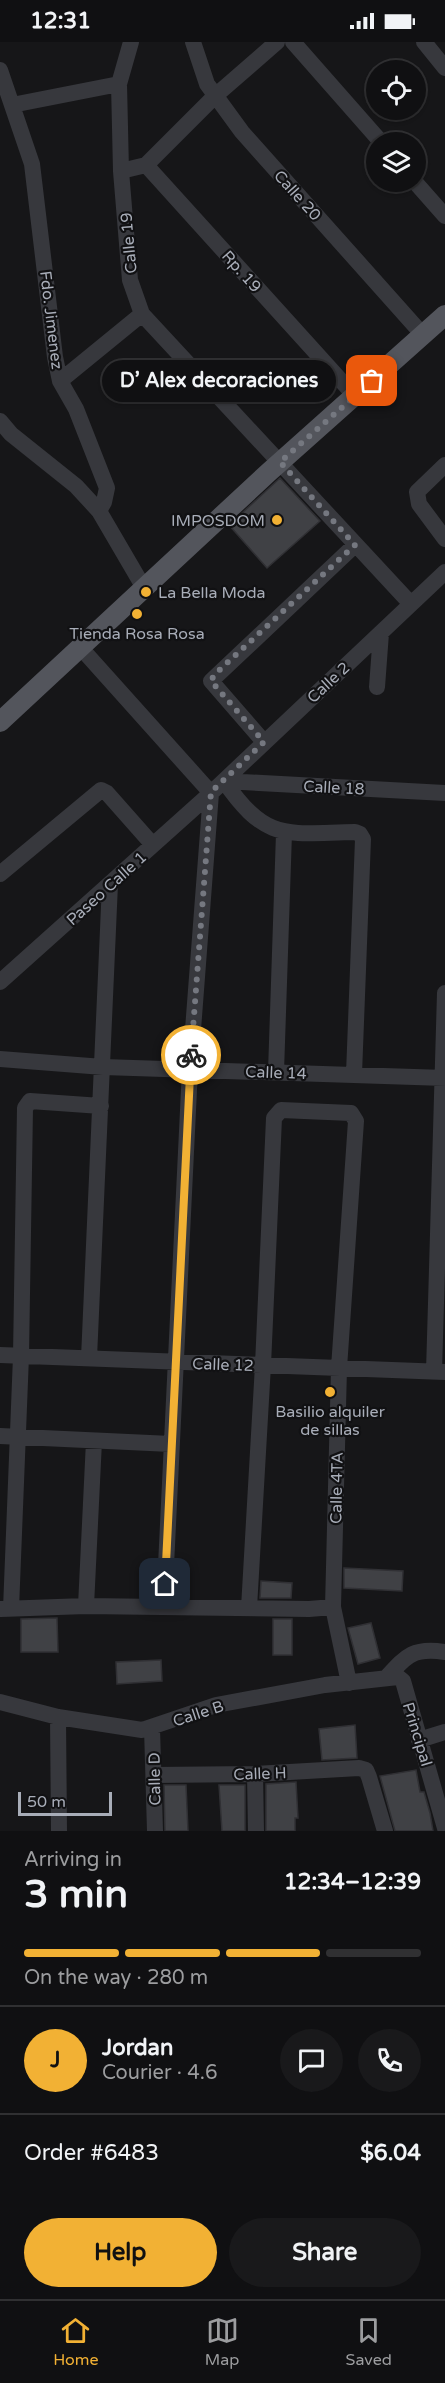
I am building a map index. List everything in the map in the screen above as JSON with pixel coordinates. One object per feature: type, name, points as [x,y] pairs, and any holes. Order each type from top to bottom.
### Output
[{"type":"main road","points":[[0,722],[280,462],[445,315]]},
{"type":"street","name":"Calle 19","points":[[131,42],[119,84],[121,171],[130,280],[142,314],[411,604]]},
{"type":"street","name":"Calle 20","points":[[193,42],[207,84],[242,132],[423,335]]},
{"type":"street","points":[[121,171],[146,165],[215,96],[277,42]]},
{"type":"street","points":[[293,42],[372,132]]},
{"type":"street","points":[[424,42],[445,68]]},
{"type":"street","name":"Fdo. Jimenez","points":[[0,70],[32,164],[55,357],[60,381],[76,409],[107,488],[105,502],[99,511]]},
{"type":"street","points":[[12,105],[119,84]]},
{"type":"street","name":"Rp. 19","points":[[146,165],[355,396]]},
{"type":"street","points":[[424,192],[445,216]]},
{"type":"street","points":[[60,381],[142,314]]},
{"type":"street","points":[[0,421],[11,434],[76,486],[99,511],[144,588]]},
{"type":"street","points":[[445,465],[417,492],[419,504],[445,539]]},
{"type":"street","points":[[264,742],[211,681],[214,675],[355,545]]},
{"type":"street","name":"Calle 2","points":[[217,787],[445,572]]},
{"type":"street","points":[[377,687],[381,633]]},
{"type":"street","points":[[81,648],[217,787],[265,825],[284,833],[355,832],[360,834],[363,839],[354,1074]]},
{"type":"street","points":[[164,1607],[190,1069],[217,787]]},
{"type":"street","name":"Calle 18","points":[[217,787],[445,793]]},
{"type":"street","name":"Paseo Calle 1","points":[[0,982],[217,787]]},
{"type":"street","points":[[0,874],[101,790],[108,793],[153,846]]},
{"type":"street","points":[[276,1072],[284,833]]},
{"type":"street","points":[[89,1358],[110,884]]},
{"type":"street","points":[[440,1372],[445,993]]},
{"type":"street","name":"Calle 14","points":[[0,1059],[103,1067],[444,1078]]},
{"type":"street","points":[[101,1106],[30,1101],[27,1103],[23,1120],[21,1356],[18,1437],[7,1518],[6,1609],[86,1606],[309,1609],[333,1607]]},
{"type":"street","name":"Calle 4TA","points":[[263,1365],[274,1118],[280,1110],[351,1113],[356,1122],[339,1368],[333,1607],[349,1683]]},
{"type":"street","name":"Calle 12","points":[[0,1355],[440,1372]]},
{"type":"street","points":[[249,1608],[263,1365]]},
{"type":"street","points":[[0,1436],[171,1444]]},
{"type":"street","points":[[86,1606],[94,1440]]},
{"type":"street","points":[[392,1678],[402,1660],[416,1651],[427,1649],[445,1652]]},
{"type":"street","name":"Calle B","points":[[0,1702],[58,1717],[142,1730],[216,1706],[349,1683],[392,1678]]},
{"type":"street","name":"Principal","points":[[392,1678],[403,1681],[445,1823]]},
{"type":"street","points":[[58,1717],[59,1831]]},
{"type":"street","name":"Calle D","points":[[152,1728],[155,1831]]},
{"type":"street","points":[[419,1740],[445,1732]]},
{"type":"street","name":"Calle H","points":[[154,1775],[255,1774],[359,1768],[366,1770],[385,1831]]},
{"type":"street","points":[[255,1774],[256,1831]]},
{"type":"building","name":"IMPOSDOM","points":[[280,478],[320,521],[267,568],[229,525]]},
{"type":"building","points":[[344,1568],[403,1571],[402,1591],[344,1588]]},
{"type":"building","points":[[261,1581],[292,1583],[291,1598],[260,1598]]},
{"type":"building","points":[[57,1618],[58,1652],[21,1652],[21,1619]]},
{"type":"building","points":[[273,1619],[292,1619],[292,1655],[273,1655]]},
{"type":"building","points":[[371,1623],[380,1658],[358,1664],[348,1628]]},
{"type":"building","points":[[161,1660],[162,1681],[117,1684],[116,1662]]},
{"type":"building","points":[[355,1725],[357,1758],[322,1760],[319,1729]]},
{"type":"building","points":[[416,1770],[420,1792],[424,1792],[433,1831],[395,1831],[380,1776]]},
{"type":"building","points":[[296,1782],[298,1818],[295,1818],[295,1831],[266,1831],[266,1784]]},
{"type":"building","points":[[164,1785],[186,1785],[188,1831],[165,1831]]},
{"type":"building","points":[[219,1785],[245,1785],[245,1831],[222,1831]]},
{"type":"way so far","points":[[191,1055],[211,792],[264,742],[211,681],[214,675],[355,545],[280,462],[372,381]]},
{"type":"place","name":"D’ Alex decoraciones","points":[[372,381]]},
{"type":"place","name":"IMPOSDOM","points":[[277,520]]},
{"type":"place","name":"La Bella Moda","points":[[146,592]]},
{"type":"place","name":"Tienda Rosa Rosa","points":[[137,614]]},
{"type":"place","name":"Basilio alquiler de sillas","points":[[330,1392]]},
{"type":"route","points":[[165,1584],[191,1055]]}]
